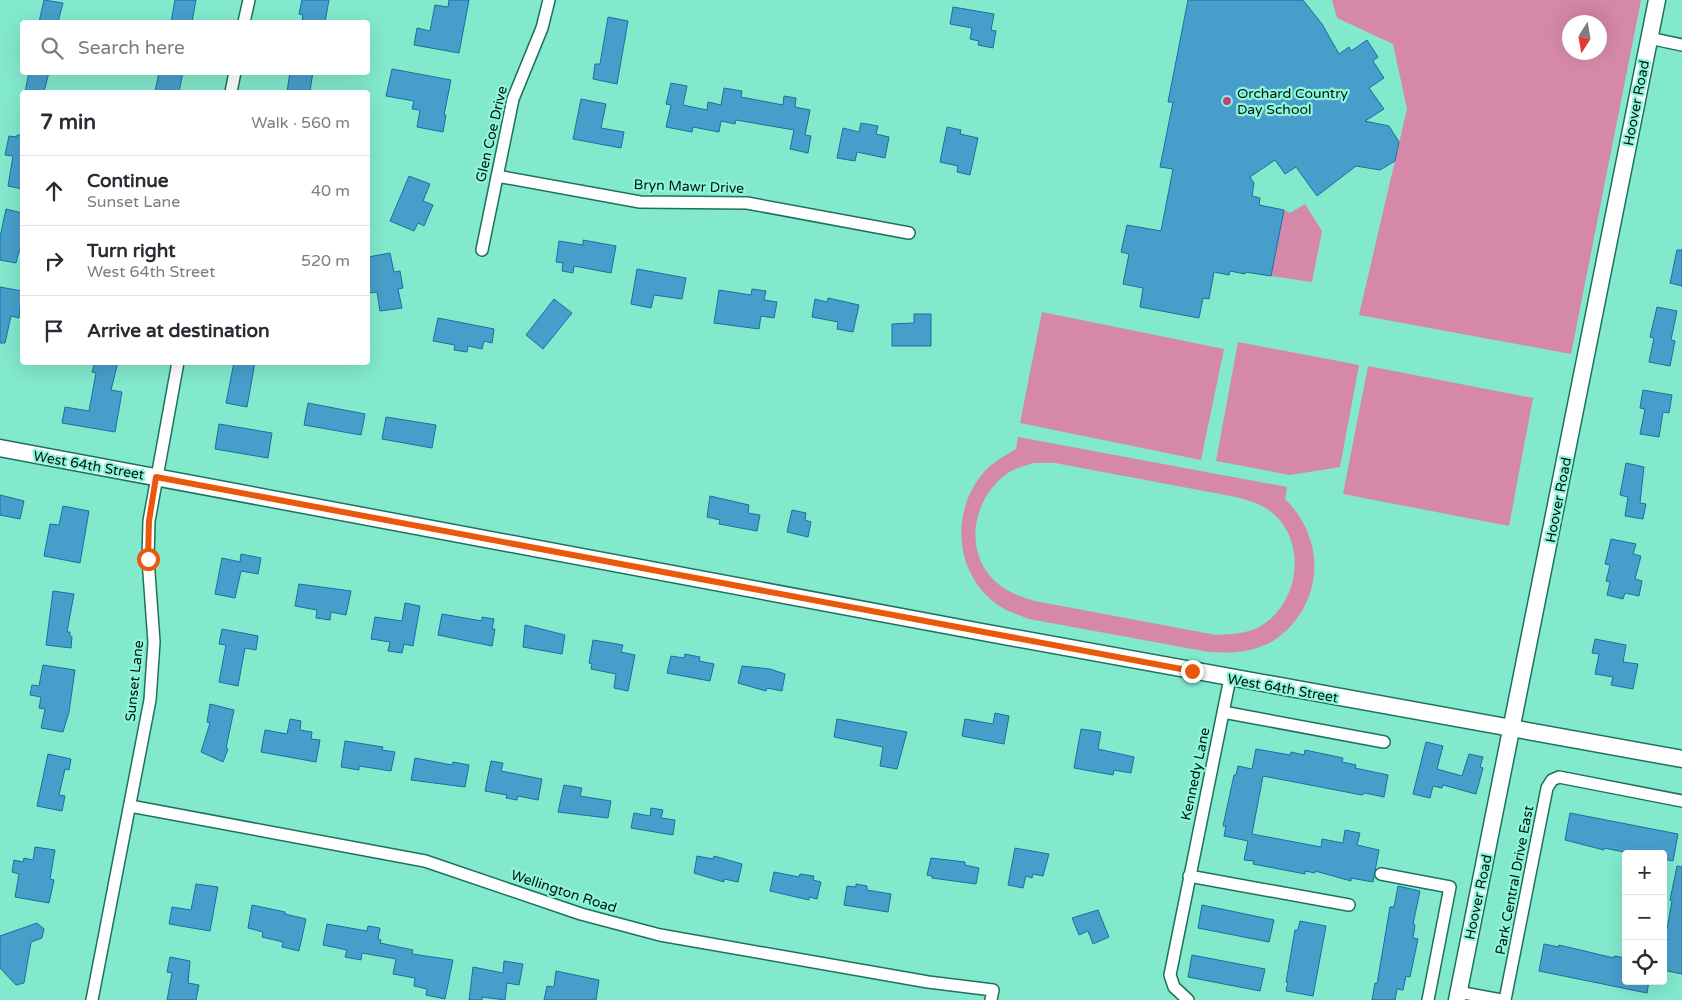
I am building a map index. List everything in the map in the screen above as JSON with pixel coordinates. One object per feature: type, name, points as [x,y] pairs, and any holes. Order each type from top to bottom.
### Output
[{"type":"street","points":[[244,20],[249,0]]},
{"type":"street","name":"Glen Coe Drive","points":[[482,250],[513,99],[542,28],[549,0]]},
{"type":"street","name":"Hoover Road","points":[[1458,996],[1513,729],[1657,0]]},
{"type":"street","points":[[1649,38],[1682,45]]},
{"type":"street","points":[[231,90],[234,75]]},
{"type":"street","name":"Bryn Mawr Drive","points":[[497,176],[640,202],[747,203],[909,233]]},
{"type":"street","name":"Sunset Lane","points":[[92,1000],[130,806],[153,675],[154,630],[148,547],[156,477],[177,365]]},
{"type":"street","name":"West 64th Street","points":[[0,448],[1230,678],[1682,759]]},
{"type":"street","name":"Kennedy Lane","points":[[1188,1000],[1174,987],[1170,975],[1230,678]]},
{"type":"street","points":[[1223,712],[1384,742]]},
{"type":"street","name":"Park Central Drive East","points":[[1505,1000],[1547,788],[1552,780],[1559,777],[1565,778],[1682,802]]},
{"type":"street","name":"Wellington Road","points":[[130,806],[425,861],[581,914],[660,935],[992,995]]},
{"type":"street","name":"Hoover Road","points":[[1381,874],[1450,887],[1428,1000]]},
{"type":"street","points":[[1189,876],[1349,905]]},
{"type":"street","points":[[1458,996],[1501,1000]]},
{"type":"shaded area","points":[[1332,0],[1641,0],[1571,354],[1359,315],[1407,109],[1393,44],[1337,18]]},
{"type":"shaded area","points":[[1305,204],[1322,231],[1312,282],[1271,276],[1284,210],[1290,213]]},
{"type":"shaded area","points":[[1042,312],[1224,349],[1201,460],[1020,423]]},
{"type":"shaded area","points":[[1238,342],[1359,365],[1340,467],[1290,475],[1216,461]]},
{"type":"shaded area","points":[[1368,366],[1533,398],[1509,526],[1343,494]]},
{"type":"shaded area","points":[[1018,437],[1287,487],[1285,499],[1305,527],[1311,542],[1314,558],[1311,591],[1305,606],[1292,625],[1272,642],[1249,650],[1236,652],[1209,652],[1029,619],[1004,609],[986,595],[975,581],[962,547],[961,529],[970,493],[980,477],[1001,458],[1016,449]],"holes":[[[1033,463],[1055,463],[1236,497],[1258,504],[1274,514],[1285,528],[1292,544],[1295,562],[1293,580],[1287,597],[1278,612],[1264,624],[1253,630],[1216,635],[1035,601],[1020,596],[997,583],[986,570],[979,556],[976,524],[980,508],[998,481],[1011,471]]]},
{"type":"building","points":[[44,0],[63,3],[59,20],[39,20]]},
{"type":"building","points":[[175,0],[196,0],[192,20],[171,20]]},
{"type":"building","points":[[302,0],[329,0],[325,20],[302,20],[303,15],[299,14]]},
{"type":"building","points":[[449,0],[469,0],[459,53],[414,45],[417,28],[430,31],[435,5],[448,7]]},
{"type":"building","points":[[1188,0],[1303,0],[1322,24],[1339,54],[1349,47],[1351,51],[1367,40],[1378,57],[1373,61],[1384,78],[1369,88],[1384,109],[1365,121],[1389,126],[1399,142],[1395,161],[1380,170],[1356,166],[1317,196],[1296,167],[1285,174],[1275,160],[1250,177],[1254,183],[1252,196],[1260,198],[1259,205],[1284,210],[1271,276],[1245,272],[1245,274],[1230,271],[1229,275],[1214,272],[1209,299],[1203,298],[1199,318],[1140,307],[1143,288],[1123,284],[1129,254],[1121,252],[1127,225],[1161,231],[1173,169],[1160,167],[1173,102],[1168,102]]},
{"type":"building","points":[[953,7],[994,14],[991,30],[996,31],[993,48],[978,45],[979,41],[970,39],[972,28],[950,24]]},
{"type":"building","points":[[608,17],[628,21],[617,84],[593,79],[595,64],[600,64]]},
{"type":"building","points":[[392,69],[451,80],[444,115],[446,115],[443,132],[417,127],[420,110],[412,109],[414,101],[386,96]]},
{"type":"building","points":[[28,75],[48,75],[44,90],[25,90]]},
{"type":"building","points":[[158,75],[182,75],[179,90],[155,90]]},
{"type":"building","points":[[290,75],[313,75],[310,90],[287,90]]},
{"type":"building","points":[[671,83],[687,86],[683,105],[707,110],[708,102],[721,105],[724,88],[742,91],[741,97],[783,105],[784,96],[796,98],[795,107],[810,110],[805,135],[811,136],[808,153],[790,149],[794,130],[736,120],[735,124],[721,121],[719,132],[693,127],[692,132],[666,127],[671,105],[666,104]]},
{"type":"building","points":[[581,99],[606,104],[601,128],[624,132],[621,148],[573,139]]},
{"type":"building","points":[[861,123],[878,126],[876,134],[889,137],[885,158],[857,152],[855,161],[837,158],[843,128],[859,132]]},
{"type":"building","points":[[947,127],[961,130],[960,134],[978,138],[970,175],[957,172],[958,166],[940,162]]},
{"type":"building","points":[[17,135],[20,135],[20,189],[8,186],[13,156],[5,155],[9,136],[17,137]]},
{"type":"building","points":[[409,176],[430,184],[423,201],[433,205],[424,226],[418,223],[414,231],[390,221]]},
{"type":"building","points":[[6,209],[20,212],[20,251],[16,263],[0,260],[0,237]]},
{"type":"building","points":[[583,240],[616,246],[611,273],[574,266],[573,273],[562,271],[563,263],[556,262],[559,241],[583,245]]},
{"type":"building","points":[[1677,250],[1682,250],[1682,286],[1670,283]]},
{"type":"building","points":[[390,253],[394,272],[400,271],[403,288],[398,289],[402,308],[380,311],[377,292],[370,293],[370,257]]},
{"type":"building","points":[[637,269],[686,278],[682,299],[654,295],[651,308],[631,304]]},
{"type":"building","points":[[0,287],[20,291],[19,318],[11,316],[5,343],[0,343]]},
{"type":"building","points":[[752,289],[766,291],[764,300],[777,302],[774,318],[761,316],[759,329],[714,323],[719,290],[751,295]]},
{"type":"building","points":[[828,298],[859,305],[853,332],[837,329],[838,322],[812,317],[815,299],[827,302]]},
{"type":"building","points":[[554,299],[572,313],[543,349],[526,335]]},
{"type":"building","points":[[1657,307],[1677,311],[1671,340],[1675,341],[1670,366],[1649,362],[1654,338],[1650,337]]},
{"type":"building","points":[[914,314],[931,314],[931,346],[892,346],[892,324],[914,323]]},
{"type":"building","points":[[438,318],[494,329],[492,343],[484,341],[482,349],[468,346],[467,352],[454,350],[455,345],[433,341]]},
{"type":"building","points":[[94,365],[117,365],[111,390],[122,392],[115,432],[62,423],[65,407],[89,411],[96,373],[92,372]]},
{"type":"building","points":[[233,365],[254,365],[247,407],[226,403]]},
{"type":"building","points":[[1643,390],[1672,395],[1669,413],[1663,412],[1659,437],[1640,434],[1645,409],[1640,408]]},
{"type":"building","points":[[308,403],[365,414],[361,435],[304,425]]},
{"type":"building","points":[[386,417],[436,425],[432,448],[382,439]]},
{"type":"building","points":[[219,424],[272,433],[268,458],[215,449]]},
{"type":"building","points":[[1626,463],[1644,467],[1640,503],[1646,504],[1643,519],[1625,516],[1628,497],[1620,495]]},
{"type":"building","points":[[0,495],[24,501],[20,519],[0,515]]},
{"type":"building","points":[[710,496],[749,505],[748,513],[760,515],[757,531],[719,524],[720,520],[707,517]]},
{"type":"building","points":[[63,506],[89,511],[80,563],[44,556],[50,524],[59,525]]},
{"type":"building","points":[[792,510],[806,513],[805,520],[811,522],[808,537],[787,532]]},
{"type":"building","points":[[1611,539],[1636,544],[1633,554],[1641,556],[1635,579],[1642,581],[1639,596],[1625,593],[1623,599],[1607,595],[1610,582],[1606,581],[1610,565],[1605,564]]},
{"type":"building","points":[[241,554],[261,558],[258,574],[241,571],[235,598],[215,594],[222,558],[240,562]]},
{"type":"building","points":[[299,584],[351,591],[346,615],[331,612],[330,620],[316,618],[317,610],[295,606]]},
{"type":"building","points":[[53,591],[74,594],[67,632],[70,632],[72,637],[71,648],[46,645]]},
{"type":"building","points":[[405,603],[420,606],[413,646],[404,644],[402,653],[388,651],[390,642],[371,639],[375,617],[402,621]]},
{"type":"building","points":[[442,614],[482,621],[482,617],[494,619],[492,629],[495,629],[492,646],[438,635]]},
{"type":"building","points":[[525,625],[565,635],[562,654],[523,647]]},
{"type":"building","points":[[222,629],[258,636],[256,650],[245,648],[238,686],[219,682],[226,645],[219,644]]},
{"type":"building","points":[[1595,639],[1626,645],[1623,662],[1638,664],[1633,689],[1611,685],[1613,677],[1595,674],[1599,654],[1592,653]]},
{"type":"building","points":[[593,640],[623,645],[621,652],[635,655],[628,691],[614,688],[616,674],[591,669],[592,664],[589,663]]},
{"type":"building","points":[[685,654],[700,657],[699,661],[714,664],[710,681],[667,673],[671,656],[684,658]]},
{"type":"building","points":[[43,665],[75,670],[69,712],[63,732],[41,728],[45,709],[39,708],[41,697],[30,695],[32,685],[39,686]]},
{"type":"building","points":[[742,666],[770,669],[785,674],[782,691],[767,688],[766,691],[738,683]]},
{"type":"building","points":[[210,704],[234,710],[226,748],[228,749],[223,762],[201,752],[210,723],[207,722]]},
{"type":"building","points":[[995,713],[1009,716],[1004,744],[962,736],[965,719],[993,724]]},
{"type":"building","points":[[290,719],[301,721],[300,730],[312,732],[311,739],[320,740],[316,762],[261,752],[265,730],[287,734]]},
{"type":"building","points":[[837,719],[907,732],[897,769],[880,766],[883,747],[834,737]]},
{"type":"building","points":[[1081,729],[1101,732],[1098,749],[1134,757],[1131,773],[1114,770],[1113,775],[1074,768]]},
{"type":"building","points":[[345,741],[383,747],[382,750],[395,752],[391,771],[359,766],[359,770],[341,767]]},
{"type":"building","points":[[1426,742],[1443,746],[1437,769],[1462,776],[1469,754],[1483,757],[1480,767],[1483,768],[1476,794],[1443,785],[1442,788],[1433,786],[1430,798],[1413,794]]},
{"type":"building","points":[[1256,749],[1290,755],[1291,752],[1304,755],[1305,750],[1343,758],[1342,762],[1356,765],[1355,768],[1388,775],[1384,797],[1365,793],[1362,795],[1263,776],[1252,834],[1321,847],[1322,839],[1343,843],[1345,830],[1360,833],[1357,845],[1379,850],[1373,882],[1351,878],[1351,881],[1315,871],[1315,873],[1305,871],[1305,874],[1253,864],[1254,861],[1244,860],[1248,841],[1224,836],[1226,826],[1223,826],[1234,775],[1236,775],[1238,766],[1252,769]]},
{"type":"building","points":[[48,754],[71,759],[69,770],[65,769],[59,795],[65,796],[62,811],[37,806]]},
{"type":"building","points":[[415,758],[452,765],[453,762],[469,765],[465,787],[411,780]]},
{"type":"building","points":[[491,761],[503,763],[501,771],[542,779],[538,800],[518,796],[517,800],[506,798],[507,795],[485,791]]},
{"type":"building","points":[[564,785],[582,788],[580,796],[611,801],[608,818],[558,812]]},
{"type":"building","points":[[651,808],[663,810],[661,818],[675,820],[673,835],[631,828],[634,813],[650,816]]},
{"type":"building","points":[[1570,813],[1678,834],[1673,861],[1667,860],[1667,850],[1622,850],[1622,852],[1604,848],[1604,850],[1565,840]]},
{"type":"building","points":[[35,847],[55,850],[50,879],[54,880],[49,903],[15,897],[19,874],[12,872],[14,860],[23,862],[24,858],[33,860]]},
{"type":"building","points":[[1015,848],[1049,854],[1043,876],[1033,874],[1032,878],[1026,876],[1023,888],[1008,885]]},
{"type":"building","points":[[697,856],[713,859],[714,856],[742,864],[738,882],[724,879],[724,882],[694,873]]},
{"type":"building","points":[[931,858],[965,862],[965,865],[979,868],[976,884],[932,878],[932,876],[927,875]]},
{"type":"building","points":[[1677,866],[1682,867],[1682,974],[1667,971],[1667,929],[1672,901],[1670,900]]},
{"type":"building","points":[[774,872],[799,877],[800,874],[814,876],[813,880],[821,882],[817,899],[809,897],[809,900],[770,891]]},
{"type":"building","points":[[196,884],[218,887],[210,931],[169,924],[172,907],[191,910]]},
{"type":"building","points":[[856,884],[867,886],[867,890],[891,894],[888,912],[844,905],[847,886],[856,887]]},
{"type":"building","points":[[1398,886],[1420,891],[1413,924],[1415,925],[1413,938],[1418,939],[1410,977],[1406,976],[1403,990],[1397,989],[1395,1000],[1372,1000],[1375,983],[1377,984],[1390,907],[1394,907]]},
{"type":"building","points":[[252,905],[285,912],[285,914],[306,919],[299,951],[282,947],[283,942],[262,937],[263,932],[248,928]]},
{"type":"building","points":[[1202,905],[1274,920],[1269,942],[1198,928]]},
{"type":"building","points":[[1098,910],[1109,937],[1093,944],[1088,931],[1079,935],[1072,918]]},
{"type":"building","points":[[1300,921],[1326,926],[1313,996],[1286,991],[1295,930],[1298,930]]},
{"type":"building","points":[[37,923],[44,929],[42,938],[31,942],[24,983],[16,985],[0,968],[0,936]]},
{"type":"building","points":[[327,924],[367,931],[368,926],[380,928],[378,939],[381,940],[380,943],[413,950],[412,954],[453,960],[445,999],[426,995],[427,989],[414,986],[415,978],[393,974],[396,959],[362,953],[361,960],[345,957],[347,950],[323,945]]},
{"type":"building","points":[[1544,944],[1559,947],[1559,945],[1614,958],[1614,956],[1622,957],[1622,985],[1648,985],[1647,993],[1539,971]]},
{"type":"building","points":[[1192,955],[1265,969],[1260,991],[1188,977]]},
{"type":"building","points":[[170,957],[190,961],[188,983],[199,985],[196,1000],[167,1000],[172,973],[167,972]]},
{"type":"building","points":[[504,961],[523,964],[519,985],[507,983],[505,1000],[482,997],[482,1000],[469,1000],[473,967],[503,973]]},
{"type":"building","points":[[556,971],[599,980],[596,1000],[544,1000],[547,986],[554,987]]},
{"type":"place","name":"Orchard Country Day School","points":[[1227,101]]},
{"type":"route","points":[[148,559],[149,521],[156,477],[1192,671]]}]
